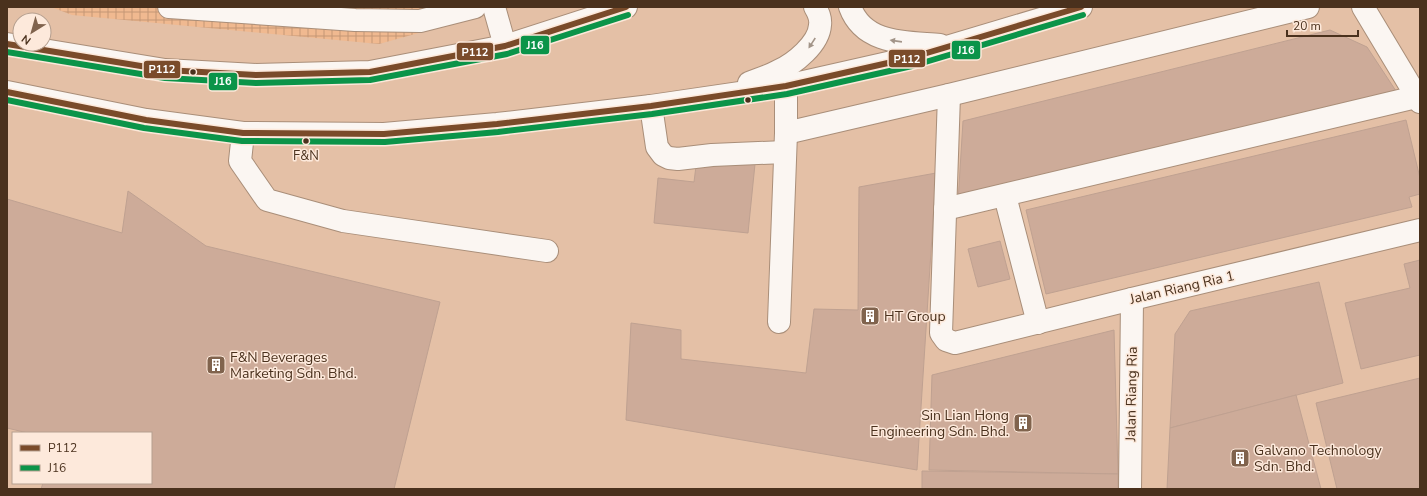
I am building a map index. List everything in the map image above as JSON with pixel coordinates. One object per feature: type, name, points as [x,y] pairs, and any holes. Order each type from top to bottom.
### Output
[{"type":"main road","points":[[170,7],[355,20],[420,20],[475,7]]},
{"type":"main road","points":[[494,7],[505,46]]},
{"type":"main road","points":[[7,44],[165,70],[256,76],[370,72],[505,46],[626,7]]},
{"type":"main road","points":[[716,96],[779,71],[799,58],[810,47],[817,36],[820,25],[818,13],[815,7]]},
{"type":"main road","points":[[850,7],[854,17],[862,27],[875,36],[892,40],[949,46]]},
{"type":"main road","points":[[7,92],[146,120],[243,132],[384,134],[497,124],[651,106],[786,86],[910,58],[1081,7]]},
{"type":"main road","points":[[651,106],[657,147],[663,155],[669,158],[678,159],[712,155],[786,142],[949,95],[1308,7]]},
{"type":"main road","points":[[949,95],[945,209],[1418,99],[1363,7]]},
{"type":"main road","points":[[779,322],[786,142],[786,86]]},
{"type":"main road","points":[[243,132],[240,161],[267,200],[343,221],[547,252]]},
{"type":"main road","points":[[1005,196],[1038,323]]},
{"type":"main road","name":"Jalan Riang Ria 1","points":[[945,209],[941,333],[946,340],[955,343],[1420,230]]},
{"type":"main road","name":"Jalan Riang Ria","points":[[1130,489],[1132,299]]},
{"type":"shaded area","points":[[51,7],[513,7],[379,44],[72,15]]},
{"type":"building","points":[[1330,30],[1367,47],[1396,91],[958,202],[963,121]]},
{"type":"building","points":[[1406,120],[1420,178],[1420,194],[1409,197],[1412,207],[1046,294],[1026,210]]},
{"type":"building","points":[[697,158],[755,164],[748,233],[654,223],[658,178],[694,182]]},
{"type":"building","name":"HT Group","points":[[936,173],[917,470],[626,420],[631,323],[681,330],[681,359],[806,373],[814,309],[858,310],[859,187]]},
{"type":"building","name":"F&N Beverages Marketing Sdn. Bhd.","points":[[128,191],[206,246],[440,302],[394,489],[41,489],[43,484],[152,484],[152,432],[24,432],[7,428],[7,199],[122,233]]},
{"type":"building","points":[[1000,241],[1010,279],[978,287],[968,249]]},
{"type":"building","points":[[1420,260],[1420,355],[1361,369],[1345,303],[1410,288],[1404,264]]},
{"type":"building","points":[[1319,282],[1343,383],[1170,428],[1175,334],[1190,311]]},
{"type":"building","name":"Sin Lian Hong Engineering Sdn. Bhd.","points":[[1114,330],[1118,474],[929,470],[932,375]]},
{"type":"building","points":[[1420,378],[1420,489],[1337,489],[1316,403]]},
{"type":"building","name":"Galvano Technology Sdn. Bhd.","points":[[1296,395],[1321,489],[1167,489],[1170,428]]},
{"type":"building","points":[[922,471],[1118,474],[1118,489],[922,489]]},
{"type":"transit line","name":"P112","points":[[7,44],[165,70],[256,75],[370,72],[505,46],[626,7]]},
{"type":"transit line","name":"P112","points":[[7,92],[146,120],[243,133],[384,134],[497,124],[651,106],[786,86],[910,58],[1081,7]]},
{"type":"transit line","name":"J16","points":[[7,52],[165,78],[256,83],[370,80],[507,54],[628,15]]},
{"type":"transit line","name":"J16","points":[[7,100],[144,128],[242,141],[385,142],[498,132],[652,114],[787,94],[912,66],[1083,15]]},
{"type":"place","name":"F&N","points":[[306,141]]},
{"type":"place","name":"HT Group","points":[[870,316]]},
{"type":"place","name":"F&N Beverages Marketing Sdn. Bhd.","points":[[216,365]]},
{"type":"place","name":"Sin Lian Hong Engineering Sdn. Bhd.","points":[[1023,423]]},
{"type":"place","name":"Galvano Technology Sdn. Bhd.","points":[[1240,458]]}]
